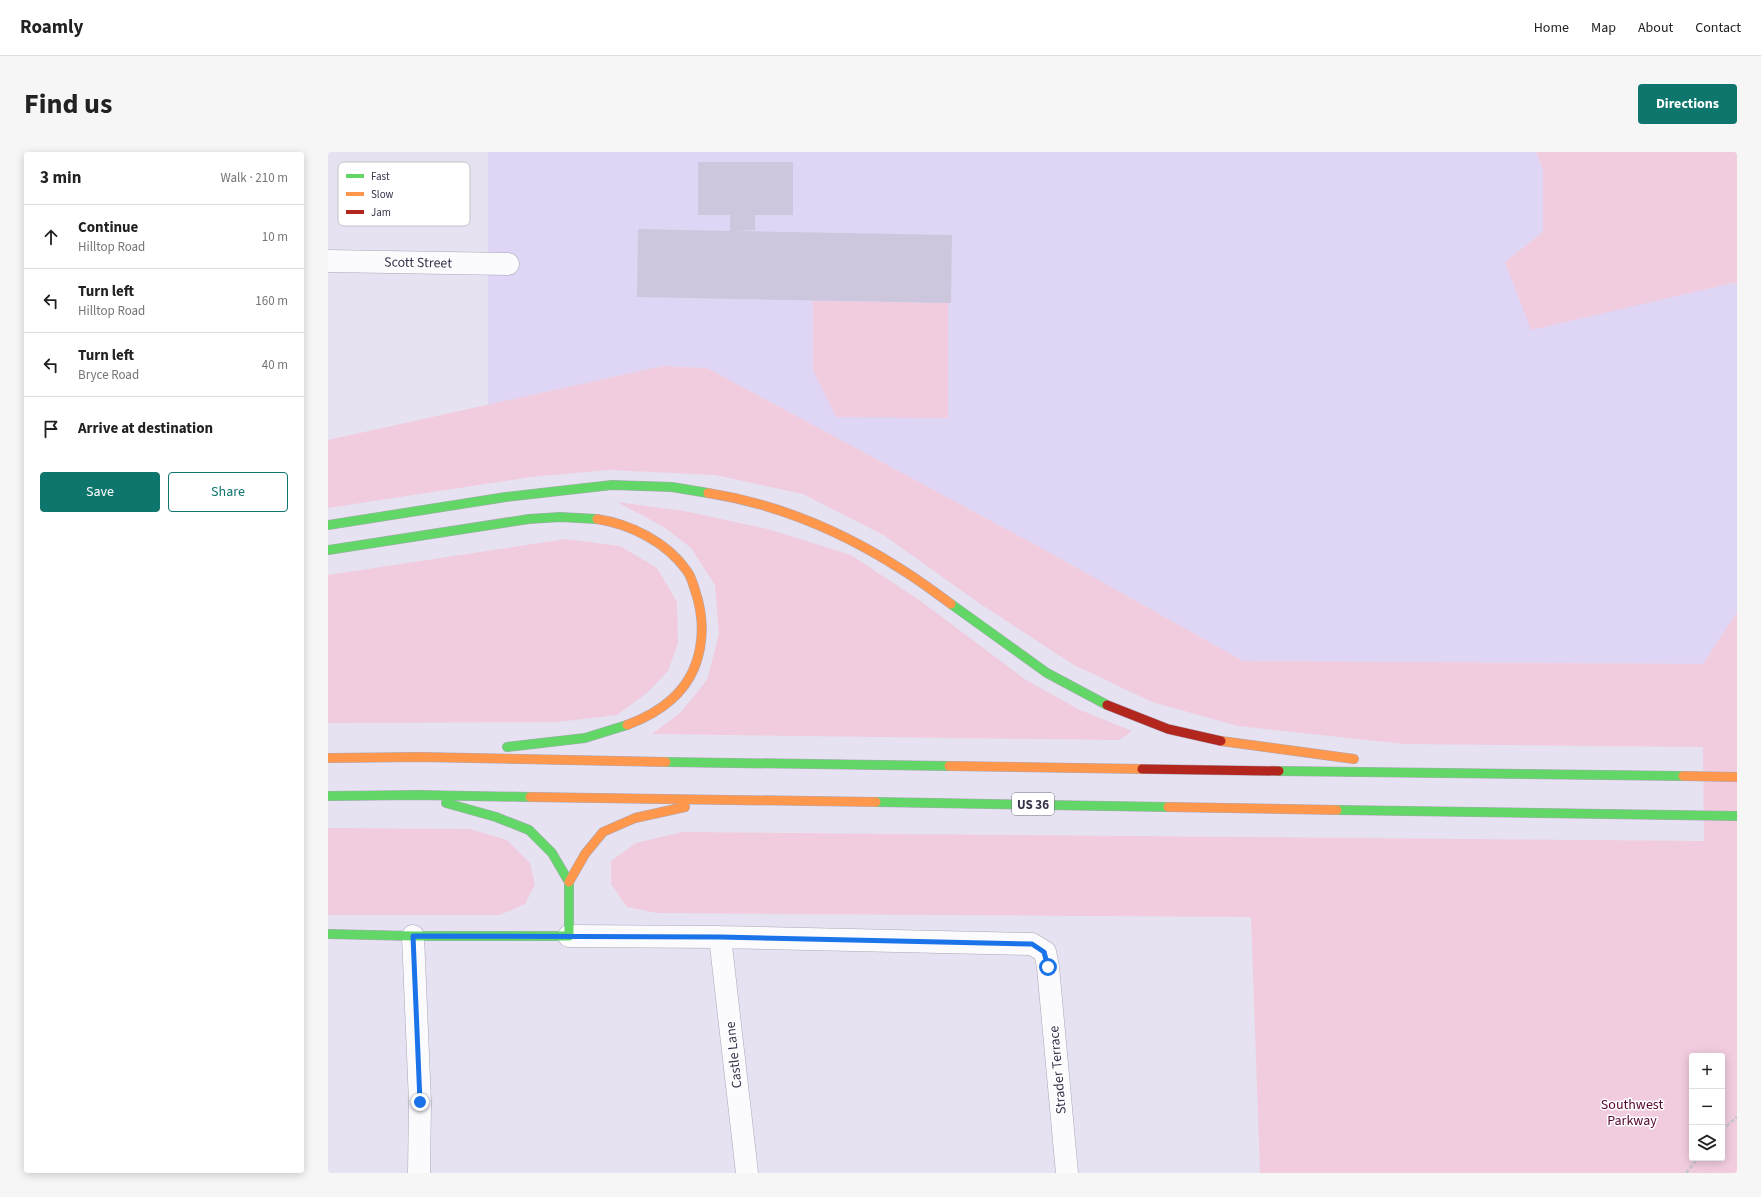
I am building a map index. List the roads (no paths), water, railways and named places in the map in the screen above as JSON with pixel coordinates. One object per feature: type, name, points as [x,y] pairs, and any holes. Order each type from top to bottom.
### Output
[{"type":"main road","points":[[328,525],[513,496],[612,485],[672,487],[727,496],[780,510],[822,526],[865,547],[904,571],[1047,673],[1105,704],[1168,728],[1222,741],[1364,761]]},
{"type":"main road","points":[[328,550],[514,521],[544,517],[572,516],[606,519],[635,530],[667,550],[688,572],[698,596],[703,622],[701,646],[694,670],[686,684],[676,695],[659,709],[617,730],[588,738],[420,757]]},
{"type":"main road","points":[[328,758],[420,757],[721,763],[1737,777]]},
{"type":"main road","points":[[1379,763],[1450,772]]},
{"type":"main road","points":[[418,795],[496,817],[529,830],[552,853],[569,882]]},
{"type":"main road","name":"US 36","points":[[328,796],[418,795],[722,799],[1737,816]]},
{"type":"main road","points":[[328,934],[413,936],[569,936],[569,882],[585,854],[603,832],[635,818],[722,799]]},
{"type":"street","name":"Scott Street","points":[[328,261],[508,264]]},
{"type":"street","points":[[413,936],[420,1102],[419,1173]]},
{"type":"street","name":"Strader Terrace","points":[[569,936],[720,937],[1032,944],[1044,952],[1048,967],[1066,1173]]},
{"type":"street","name":"Castle Lane","points":[[720,937],[747,1173]]},
{"type":"park label","name":"Southwest Parkway","points":[[1632,1112]]}]
